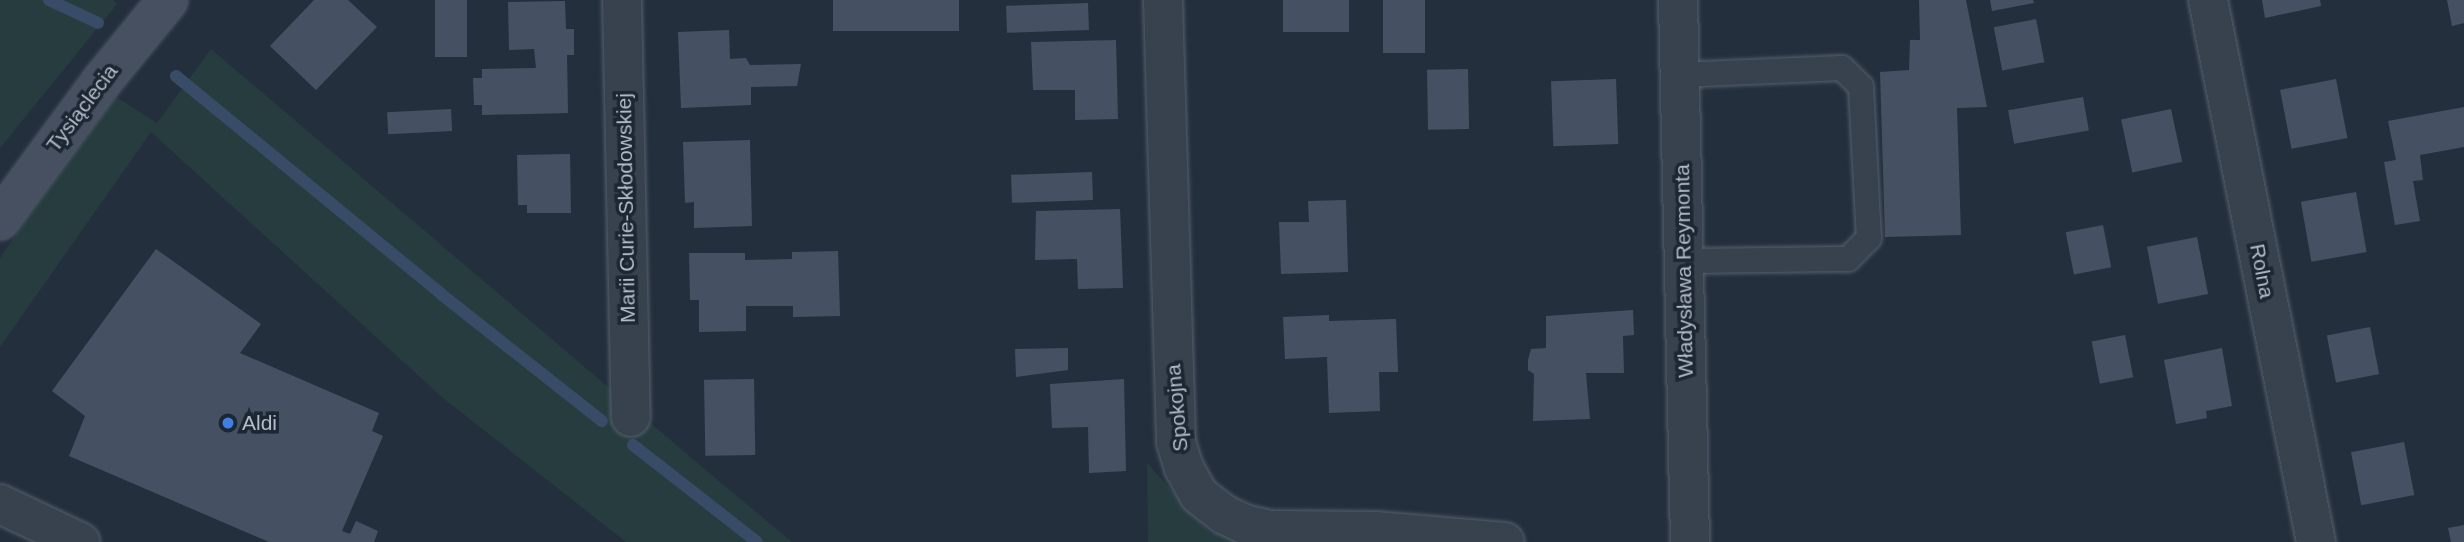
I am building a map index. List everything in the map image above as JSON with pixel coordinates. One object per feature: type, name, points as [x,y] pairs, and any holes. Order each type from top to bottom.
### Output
[{"type":"street","name":"Tysiąclecia","points":[[0,220],[102,81],[167,0]]},
{"type":"street","name":"Marii Curie-Skłodowskiej","points":[[622,0],[631,417]]},
{"type":"street","name":"Spokojna","points":[[1163,0],[1176,442],[1184,468],[1199,495],[1223,514],[1244,524],[1271,530],[1375,531],[1505,542]]},
{"type":"street","name":"Władysława Reymonta","points":[[1678,0],[1690,542]]},
{"type":"street","name":"Rolna","points":[[2208,0],[2316,542]]},
{"type":"street","points":[[0,504],[80,542]]},
{"type":"lane","points":[[1679,75],[1842,68],[1861,87],[1869,238],[1847,259],[1684,261]]},
{"type":"green space","points":[[0,0],[113,0],[117,4],[0,148]]},
{"type":"green space","points":[[211,49],[792,542],[626,542],[443,398],[151,132],[0,347],[0,258],[16,234],[116,97],[157,123]]},
{"type":"green space","points":[[1147,463],[1210,533],[1331,542],[1148,542]]},
{"type":"building","points":[[314,0],[348,0],[377,27],[316,90],[270,46]]},
{"type":"building","points":[[435,0],[467,0],[467,57],[435,57]]},
{"type":"building","points":[[833,0],[959,0],[959,31],[833,31]]},
{"type":"building","points":[[1283,0],[1349,0],[1349,32],[1283,32]]},
{"type":"building","points":[[1383,0],[1425,0],[1425,53],[1383,53]]},
{"type":"building","points":[[1919,0],[1966,0],[1987,107],[1957,108],[1961,235],[1885,237],[1880,72],[1909,70],[1910,40],[1920,40]]},
{"type":"building","points":[[1990,0],[2033,0],[2034,3],[1992,11]]},
{"type":"building","points":[[2262,0],[2320,0],[2321,6],[2265,18]]},
{"type":"building","points":[[2447,0],[2464,0],[2464,23],[2452,26]]},
{"type":"building","points":[[565,1],[566,29],[574,29],[574,55],[567,55],[568,113],[482,115],[482,105],[474,105],[473,78],[482,78],[482,69],[536,68],[534,49],[509,50],[508,2]]},
{"type":"building","points":[[1088,3],[1089,30],[1007,33],[1006,6]]},
{"type":"building","points":[[2036,19],[2044,62],[2002,70],[1994,27]]},
{"type":"building","points":[[729,30],[730,59],[746,58],[750,65],[801,64],[797,86],[751,87],[751,105],[681,108],[678,32]]},
{"type":"building","points":[[1116,40],[1118,119],[1075,120],[1075,90],[1033,90],[1031,42]]},
{"type":"building","points":[[1468,69],[1469,129],[1428,130],[1427,70]]},
{"type":"building","points":[[1616,79],[1618,144],[1553,146],[1551,81]]},
{"type":"building","points":[[2336,79],[2347,138],[2291,149],[2280,90]]},
{"type":"building","points":[[2083,97],[2089,130],[2014,144],[2008,110]]},
{"type":"building","points":[[2464,107],[2464,147],[2420,155],[2423,180],[2413,181],[2420,221],[2395,225],[2384,162],[2396,160],[2388,121]]},
{"type":"building","points":[[451,109],[452,131],[388,134],[387,112]]},
{"type":"building","points":[[2171,109],[2182,162],[2132,172],[2121,120]]},
{"type":"building","points":[[750,140],[752,226],[694,228],[694,202],[685,203],[683,142]]},
{"type":"building","points":[[570,154],[571,213],[527,213],[527,205],[518,205],[517,155]]},
{"type":"building","points":[[1092,172],[1093,200],[1012,203],[1011,175]]},
{"type":"building","points":[[2356,192],[2367,252],[2311,262],[2301,202]]},
{"type":"building","points":[[1346,200],[1348,272],[1281,274],[1279,222],[1309,222],[1308,201]]},
{"type":"building","points":[[1120,209],[1123,288],[1078,289],[1077,259],[1035,260],[1036,211]]},
{"type":"building","points":[[2103,225],[2111,267],[2074,274],[2066,232]]},
{"type":"building","points":[[2197,237],[2208,294],[2158,304],[2147,247]]},
{"type":"building","name":"Aldi","points":[[156,249],[261,324],[240,353],[379,413],[372,431],[383,436],[342,531],[350,534],[356,521],[378,531],[374,542],[269,542],[69,456],[85,416],[52,391]]},
{"type":"building","points":[[838,251],[840,316],[793,317],[793,306],[746,306],[746,331],[699,332],[699,300],[690,300],[689,253],[745,253],[745,260],[792,259],[792,252]]},
{"type":"building","points":[[1633,310],[1634,335],[1623,336],[1624,373],[1586,373],[1590,419],[1533,421],[1534,374],[1528,370],[1528,360],[1531,349],[1546,348],[1546,316]]},
{"type":"building","points":[[1329,315],[1329,321],[1396,319],[1398,372],[1379,372],[1380,411],[1329,413],[1327,357],[1285,359],[1283,317]]},
{"type":"building","points":[[2370,327],[2379,374],[2336,383],[2327,335]]},
{"type":"building","points":[[2125,335],[2133,377],[2100,384],[2092,341]]},
{"type":"building","points":[[1068,348],[1068,370],[1016,377],[1015,349]]},
{"type":"building","points":[[2222,348],[2232,406],[2206,411],[2207,418],[2176,424],[2164,360]]},
{"type":"building","points":[[754,379],[755,455],[705,456],[704,380]]},
{"type":"building","points":[[1124,379],[1126,471],[1089,473],[1088,427],[1052,428],[1050,384]]},
{"type":"building","points":[[2404,442],[2414,495],[2361,505],[2351,452]]},
{"type":"building","points":[[2464,525],[2464,542],[2451,542],[2448,528]]},
{"type":"waterway","points":[[49,0],[98,23]]},
{"type":"waterway","points":[[176,76],[441,294],[602,421]]},
{"type":"waterway","points":[[633,445],[757,542]]},
{"type":"place","name":"Aldi","points":[[228,423]]}]
